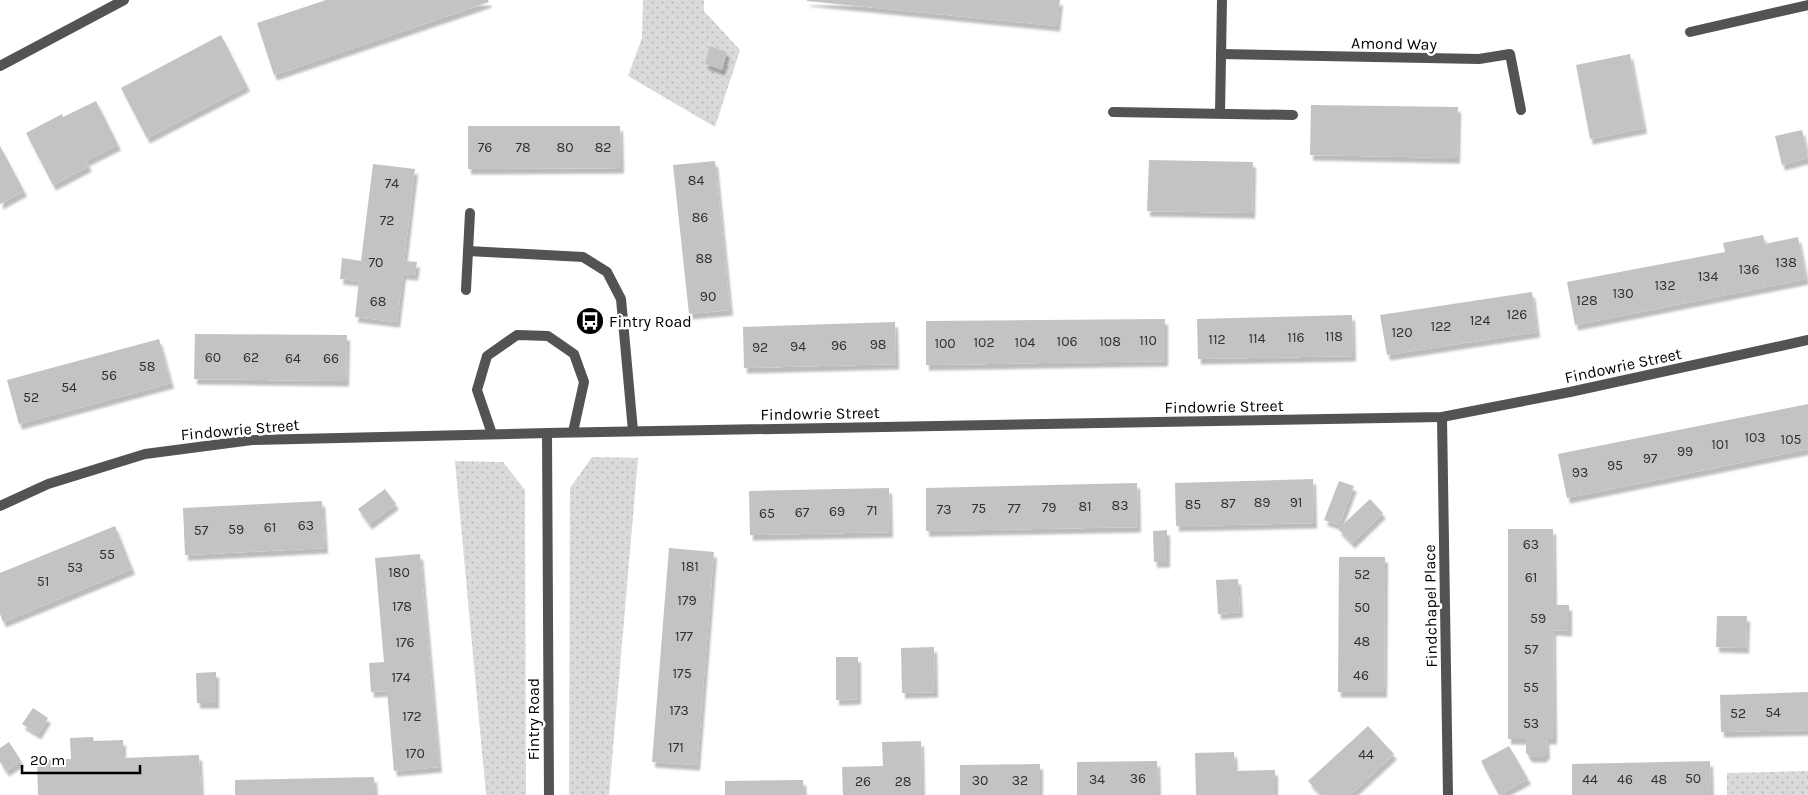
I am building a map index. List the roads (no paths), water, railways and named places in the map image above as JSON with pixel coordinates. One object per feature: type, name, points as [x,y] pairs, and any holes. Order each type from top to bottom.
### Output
[{"type":"street","points":[[0,66],[124,0]]},
{"type":"street","points":[[1220,114],[1222,0]]},
{"type":"street","points":[[1690,32],[1808,6]]},
{"type":"street","name":"Amond Way","points":[[1221,54],[1480,59],[1510,54],[1521,110]]},
{"type":"street","points":[[1113,112],[1293,115]]},
{"type":"street","points":[[466,290],[470,213]]},
{"type":"street","points":[[468,251],[583,257],[608,272],[620,299],[634,431]]},
{"type":"street","points":[[492,434],[478,390],[487,356],[517,335],[548,336],[574,354],[584,382],[572,432]]},
{"type":"street","name":"Findowrie Street","points":[[0,506],[48,484],[145,454],[252,440],[572,432],[1442,417],[1570,392],[1808,340]]},
{"type":"street","name":"Findchapel Place","points":[[1442,417],[1448,795]]},
{"type":"street","name":"Fintry Road","points":[[547,433],[549,795]]},
{"type":"place","name":"Fintry Road","points":[[590,321]]}]
